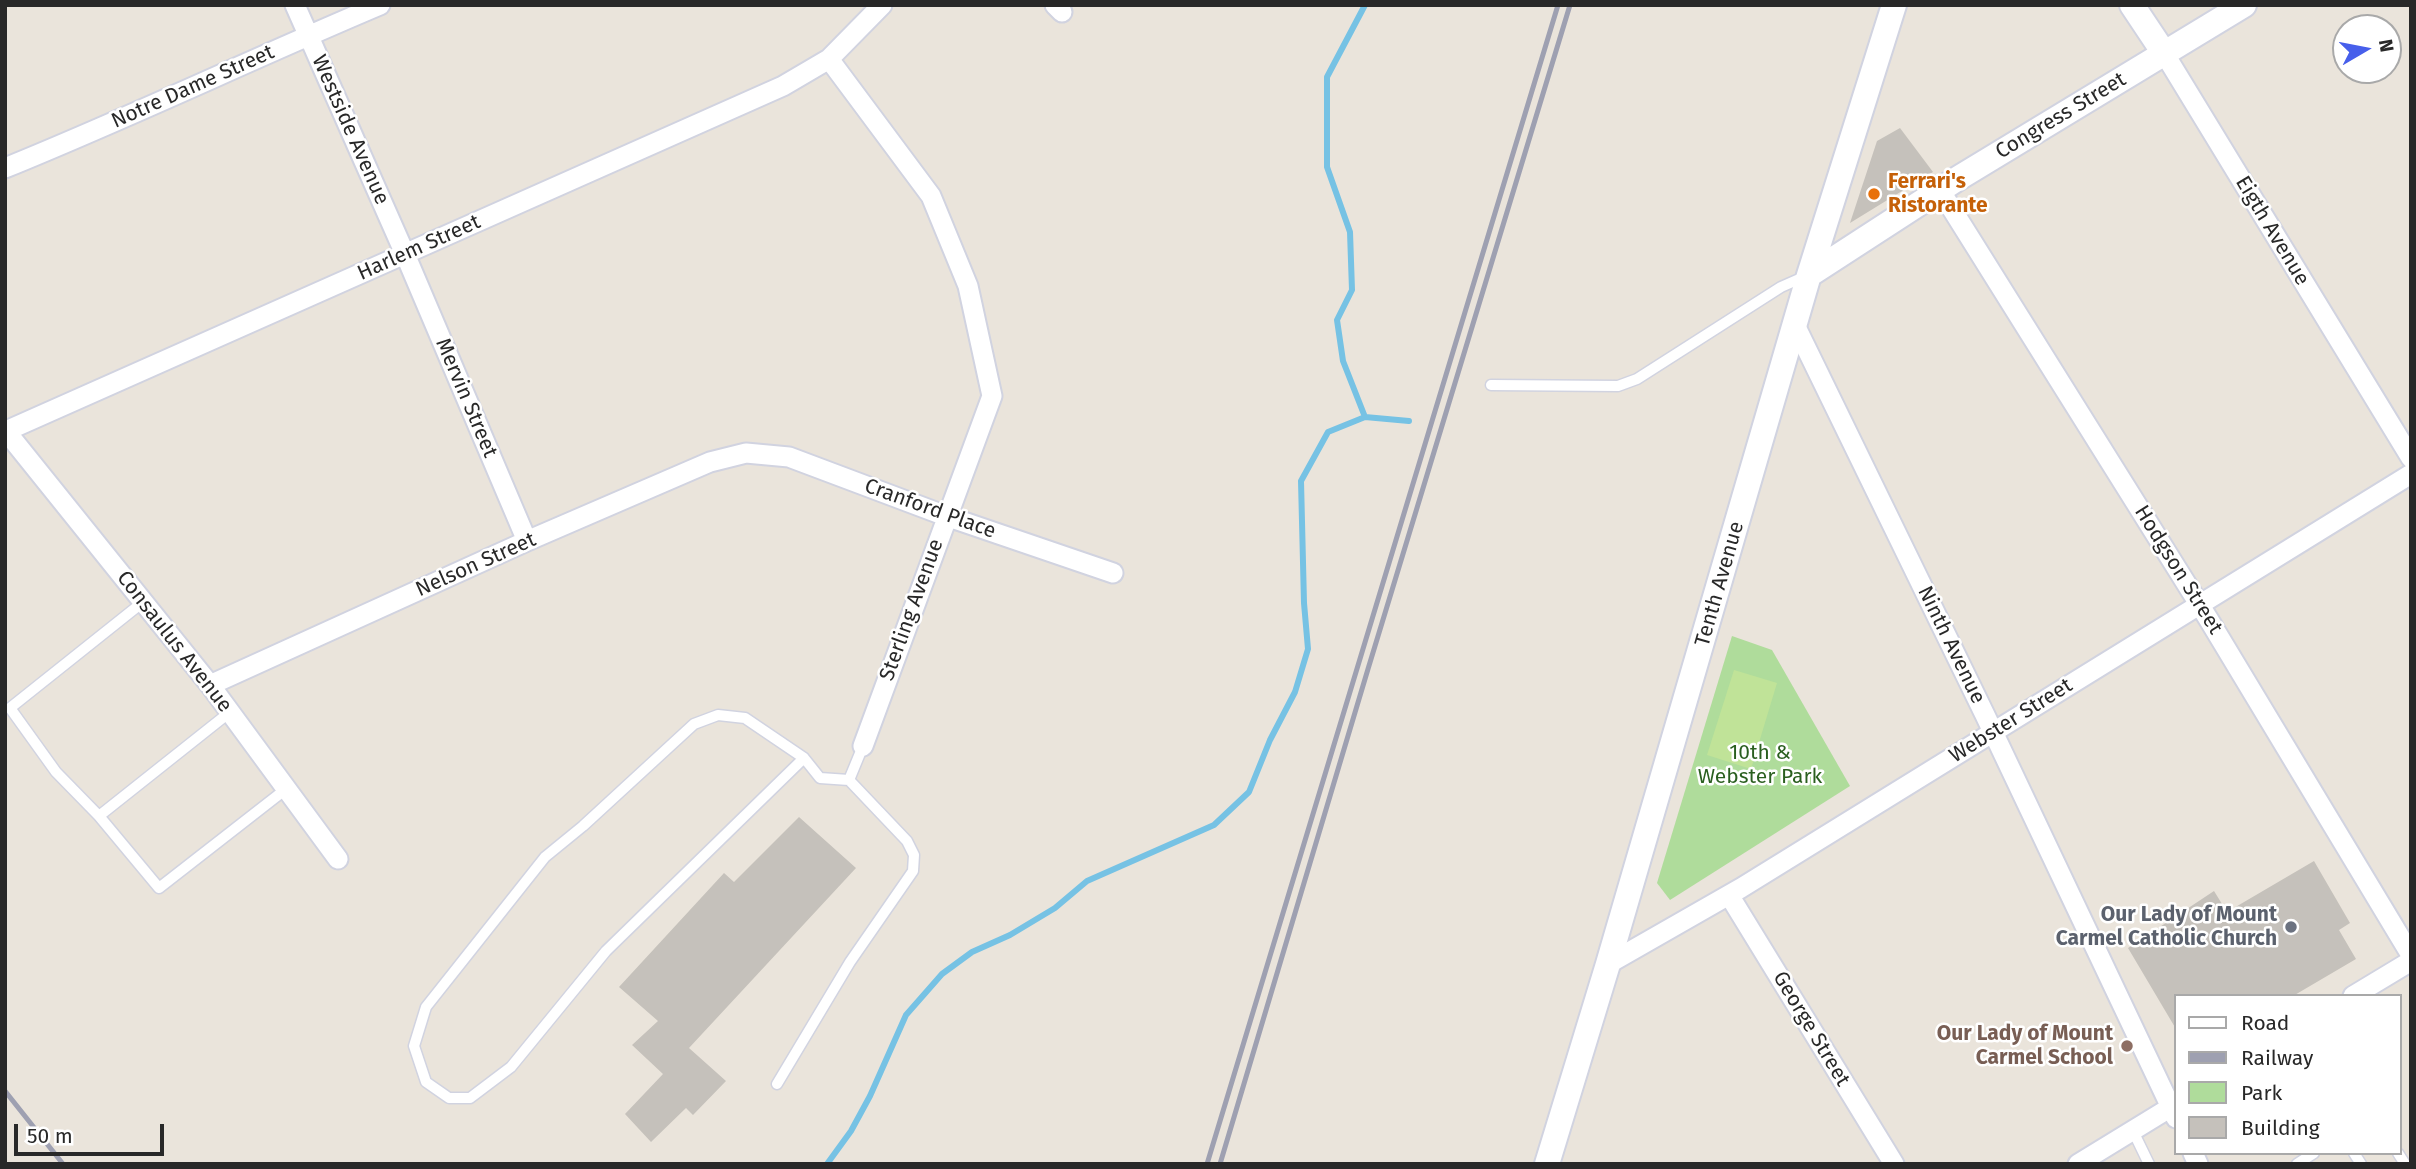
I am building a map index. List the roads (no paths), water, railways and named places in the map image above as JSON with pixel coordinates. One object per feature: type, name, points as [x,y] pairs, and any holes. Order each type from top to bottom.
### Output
[{"type":"street","name":"Westside Avenue","points":[[295,5],[405,254]]},
{"type":"street","name":"Notre Dame Street","points":[[5,168],[84,136],[380,5]]},
{"type":"street","name":"Tenth Avenue","points":[[1547,1164],[1809,275],[1894,5]]},
{"type":"street","name":"Eigth Avenue","points":[[2132,5],[2411,458]]},
{"type":"street","name":"Congress Street","points":[[1809,275],[1940,190],[2244,5]]},
{"type":"street","name":"Harlem Street","points":[[6,430],[783,86],[829,59],[871,10]]},
{"type":"street","name":"Sterling Avenue","points":[[829,59],[931,197],[968,286],[992,396],[863,746]]},
{"type":"street","name":"Hodgson Street","points":[[1940,190],[2199,604],[2411,954]]},
{"type":"street","name":"Mervin Street","points":[[405,254],[527,541]]},
{"type":"street","name":"Ninth Avenue","points":[[1795,325],[2174,1110]]},
{"type":"street","name":"Consaulus Avenue","points":[[6,430],[210,685],[338,859]]},
{"type":"street","name":"Nelson Street","points":[[210,685],[527,541],[710,462],[746,453]]},
{"type":"street","name":"Cranford Place","points":[[746,453],[789,457],[946,516],[1113,573]]},
{"type":"street","name":"Webster Street","points":[[1608,964],[1729,895],[2411,474]]},
{"type":"street","name":"George Street","points":[[1729,895],[1894,1164]]},
{"type":"street","points":[[2356,994],[2411,961]]},
{"type":"street","points":[[2078,1164],[2133,1130],[2174,1110]]},
{"type":"lane","points":[[1491,385],[1618,386],[1637,379],[1782,287],[1809,275]]},
{"type":"lane","points":[[143,602],[10,708],[56,772],[99,816],[159,888],[286,789]]},
{"type":"lane","points":[[99,816],[230,712]]},
{"type":"lane","points":[[777,1084],[850,962],[913,871],[914,855],[907,841],[849,780],[820,778],[804,758],[745,718],[718,715],[694,724],[583,826],[545,857],[426,1007],[414,1046],[426,1082],[449,1098],[470,1098],[511,1067],[607,951],[804,758]]},
{"type":"lane","points":[[849,780],[863,746]]},
{"type":"lane","points":[[2133,1130],[2149,1164]]},
{"type":"waterway","points":[[827,1164],[851,1131],[870,1096],[906,1015],[942,974],[972,952],[1010,935],[1055,908],[1087,881],[1214,825],[1249,792],[1270,740],[1295,692],[1308,649],[1301,481],[1328,432],[1365,417],[1343,361],[1337,320],[1352,290],[1350,232],[1327,167],[1327,77],[1365,5]]},
{"type":"waterway","points":[[1365,417],[1409,421]]},
{"type":"railway","points":[[1207,1164],[1558,5]]},
{"type":"railway","points":[[1220,1164],[1570,5]]},
{"type":"railway","points":[[5,1091],[63,1164]]},
{"type":"place","name":"Ferrari's Ristorante","points":[[1874,194]]},
{"type":"place","name":"Our Lady of Mount Carmel Catholic Church","points":[[2291,927]]},
{"type":"place","name":"Our Lady of Mount Carmel School","points":[[2127,1046]]},
{"type":"park label","name":"10th & Webster Park","points":[[1760,765]]}]
